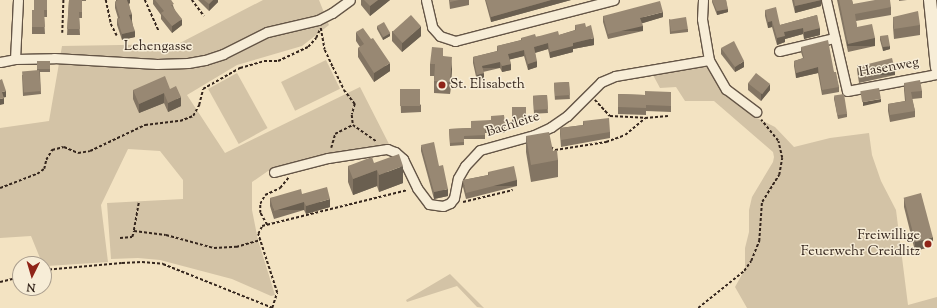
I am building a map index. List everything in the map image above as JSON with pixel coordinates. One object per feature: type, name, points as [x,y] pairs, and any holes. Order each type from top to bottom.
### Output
[{"type":"street","points":[[15,59],[18,0]]},
{"type":"street","name":"Lehengasse","points":[[0,62],[15,59],[54,58],[157,64],[188,63],[205,60],[223,54],[267,32],[318,20],[332,13],[350,0]]},
{"type":"street","points":[[426,0],[429,19],[435,32],[445,39],[455,41],[614,0]]},
{"type":"street","points":[[703,0],[702,19],[709,60],[726,89],[756,112]]},
{"type":"street","points":[[779,51],[834,38],[826,0]]},
{"type":"street","points":[[930,0],[937,68]]},
{"type":"street","name":"Hasenweg","points":[[834,38],[847,90],[937,74]]},
{"type":"street","name":"Bachleite","points":[[452,200],[458,178],[465,166],[480,150],[534,134],[551,127],[567,116],[601,82],[615,76],[709,60]]},
{"type":"street","points":[[274,172],[328,158],[387,149],[395,152],[403,159],[417,188],[429,204],[443,206],[452,200]]},
{"type":"path","points":[[62,33],[63,0]]},
{"type":"path","points":[[106,0],[111,24],[117,36]]},
{"type":"path","points":[[145,0],[159,31]]},
{"type":"path","points":[[192,0],[204,16]]},
{"type":"path","points":[[0,188],[37,174],[44,169],[46,160],[52,150],[64,147],[78,152],[90,151],[145,125],[180,121],[193,116],[199,105],[203,89],[240,68],[264,61],[278,61],[308,47],[316,38],[321,26],[326,50],[333,67],[344,90],[355,104],[352,115],[353,125],[375,141]]},
{"type":"path","points":[[588,95],[610,116],[644,118],[668,116]]},
{"type":"path","points":[[698,308],[744,271],[751,261],[759,241],[762,202],[779,174],[782,158],[778,142],[756,112]]},
{"type":"path","points":[[547,143],[555,150],[606,142],[625,134],[644,118]]},
{"type":"path","points":[[332,147],[335,134],[353,125]]},
{"type":"path","points":[[267,225],[260,213],[260,204],[265,195],[284,184]]},
{"type":"path","points":[[52,269],[122,262],[163,264],[272,308],[277,293],[260,240],[260,229],[267,225],[417,188]]},
{"type":"path","points":[[452,200],[461,203],[474,201],[513,190]]},
{"type":"path","points":[[120,238],[132,237],[139,203]]},
{"type":"path","points":[[134,231],[166,235],[214,248],[236,247],[260,240]]},
{"type":"path","points":[[0,282],[12,278]]},
{"type":"shaded area","points":[[263,0],[319,0],[329,25],[302,46],[237,65],[187,95],[225,153],[360,87],[390,146],[317,158],[268,171],[252,182],[252,210],[258,240],[275,295],[271,296],[232,279],[160,260],[138,258],[111,259],[107,203],[183,199],[183,180],[160,151],[128,149],[101,205],[108,262],[52,266],[52,256],[39,256],[31,236],[0,238],[0,128],[49,121],[62,46],[178,44]]},
{"type":"shaded area","points":[[326,60],[340,89],[295,111],[281,82]]},
{"type":"shaded area","points":[[704,63],[728,95],[753,116],[775,127],[794,147],[830,138],[869,133],[872,155],[881,181],[896,210],[908,305],[937,297],[937,308],[747,308],[735,287],[745,269],[745,248],[749,232],[749,210],[752,197],[773,162],[774,157],[773,152],[714,101],[685,101],[676,87],[660,88],[653,75]]},
{"type":"shaded area","points":[[237,73],[268,128],[239,144],[208,89]]},
{"type":"shaded area","points":[[450,274],[484,308],[477,307],[457,286],[407,302],[406,300]]},
{"type":"building","points":[[34,0],[47,0],[47,10],[44,10],[45,27],[32,27],[32,10],[34,10]]},
{"type":"building","points":[[69,0],[82,0],[82,12],[79,12],[80,29],[67,29]]},
{"type":"building","points":[[118,0],[127,0],[132,14],[129,15],[135,31],[122,34],[117,19],[120,18],[115,2]]},
{"type":"building","points":[[155,0],[171,0],[174,4],[171,5],[182,19],[172,26],[161,13],[164,11]]},
{"type":"building","points":[[204,0],[213,0],[209,4]]},
{"type":"building","points":[[364,0],[378,0],[370,6]]},
{"type":"building","points":[[486,0],[551,0],[491,17]]},
{"type":"building","points":[[712,0],[726,0],[728,9],[717,11]]},
{"type":"building","points":[[794,0],[821,0],[795,6]]},
{"type":"building","points":[[839,0],[852,0],[853,4],[875,0],[890,0],[891,7],[855,14],[857,27],[872,24],[875,38],[848,44]]},
{"type":"building","points":[[660,1],[663,12],[640,18],[643,26],[608,34],[603,16]]},
{"type":"building","points":[[776,7],[780,25],[817,15],[820,28],[804,32],[803,28],[784,32],[785,36],[777,38],[772,21],[768,22],[765,10]]},
{"type":"building","points":[[918,11],[920,25],[894,29],[893,17]]},
{"type":"building","points":[[411,15],[421,26],[402,43],[392,32]]},
{"type":"building","points":[[686,17],[688,29],[671,32],[669,20]]},
{"type":"building","points":[[384,22],[390,33],[383,37],[377,26]]},
{"type":"building","points":[[585,23],[586,27],[591,25],[594,38],[573,43],[573,46],[550,52],[548,43],[534,47],[537,61],[528,64],[524,50],[508,54],[511,64],[502,66],[500,62],[482,66],[484,73],[477,75],[473,57],[498,51],[497,46],[522,40],[521,38],[535,34],[536,37],[558,31],[559,35],[576,30],[575,25]]},
{"type":"building","points":[[363,28],[371,39],[373,38],[390,63],[374,73],[358,48],[364,44],[356,32]]},
{"type":"building","points":[[888,35],[890,46],[883,47],[880,36]]},
{"type":"building","points":[[828,40],[834,72],[836,72],[839,87],[822,90],[818,67],[796,73],[794,61],[804,58],[801,47]]},
{"type":"building","points":[[734,41],[744,61],[735,67],[721,48]]},
{"type":"building","points":[[432,47],[443,48],[443,56],[452,57],[450,82],[434,81],[435,64],[430,64]]},
{"type":"building","points":[[892,58],[895,70],[860,78],[857,67]]},
{"type":"building","points":[[37,61],[50,61],[50,69],[37,69]]},
{"type":"building","points":[[39,70],[41,91],[24,92],[22,71]]},
{"type":"building","points":[[756,73],[770,84],[762,94],[748,83]]},
{"type":"building","points":[[165,76],[170,89],[176,86],[181,97],[168,103],[164,93],[139,104],[133,90]]},
{"type":"building","points":[[2,79],[6,91],[2,92],[4,98],[0,99],[0,80]]},
{"type":"building","points":[[920,80],[922,91],[911,92],[915,111],[890,115],[888,104],[906,101],[904,83]]},
{"type":"building","points":[[569,82],[570,95],[555,96],[554,83]]},
{"type":"building","points":[[879,88],[881,99],[862,102],[860,91]]},
{"type":"building","points":[[400,89],[420,89],[420,106],[400,106]]},
{"type":"building","points":[[645,91],[671,92],[671,106],[646,105],[646,108],[618,107],[618,94],[645,95]]},
{"type":"building","points":[[844,94],[847,114],[837,115],[834,96]]},
{"type":"building","points":[[547,95],[548,109],[534,110],[533,96]]},
{"type":"building","points":[[512,107],[526,107],[526,120],[512,120]]},
{"type":"building","points":[[504,115],[505,129],[485,130],[485,135],[464,136],[464,142],[450,143],[449,129],[471,128],[471,121],[491,120],[491,116]]},
{"type":"building","points":[[609,118],[610,132],[561,140],[560,128],[584,125],[583,121]]},
{"type":"building","points":[[549,132],[553,151],[557,150],[558,160],[531,165],[526,136]]},
{"type":"building","points":[[434,142],[439,166],[443,165],[448,189],[434,192],[421,145]]},
{"type":"building","points":[[399,154],[403,166],[379,175],[377,170],[353,179],[348,166],[372,157],[374,163]]},
{"type":"building","points":[[514,166],[517,180],[466,193],[463,180],[489,175],[488,172]]},
{"type":"building","points":[[327,187],[330,199],[306,206],[304,202],[274,211],[270,198],[301,189],[302,194]]},
{"type":"building","name":"Freiwillige Feuerwehr Creidlitz","points":[[921,193],[933,237],[916,242],[904,198]]},
{"type":"place","name":"St. Elisabeth","points":[[442,85]]},
{"type":"place","name":"Freiwillige Feuerwehr Creidlitz","points":[[928,244]]}]
